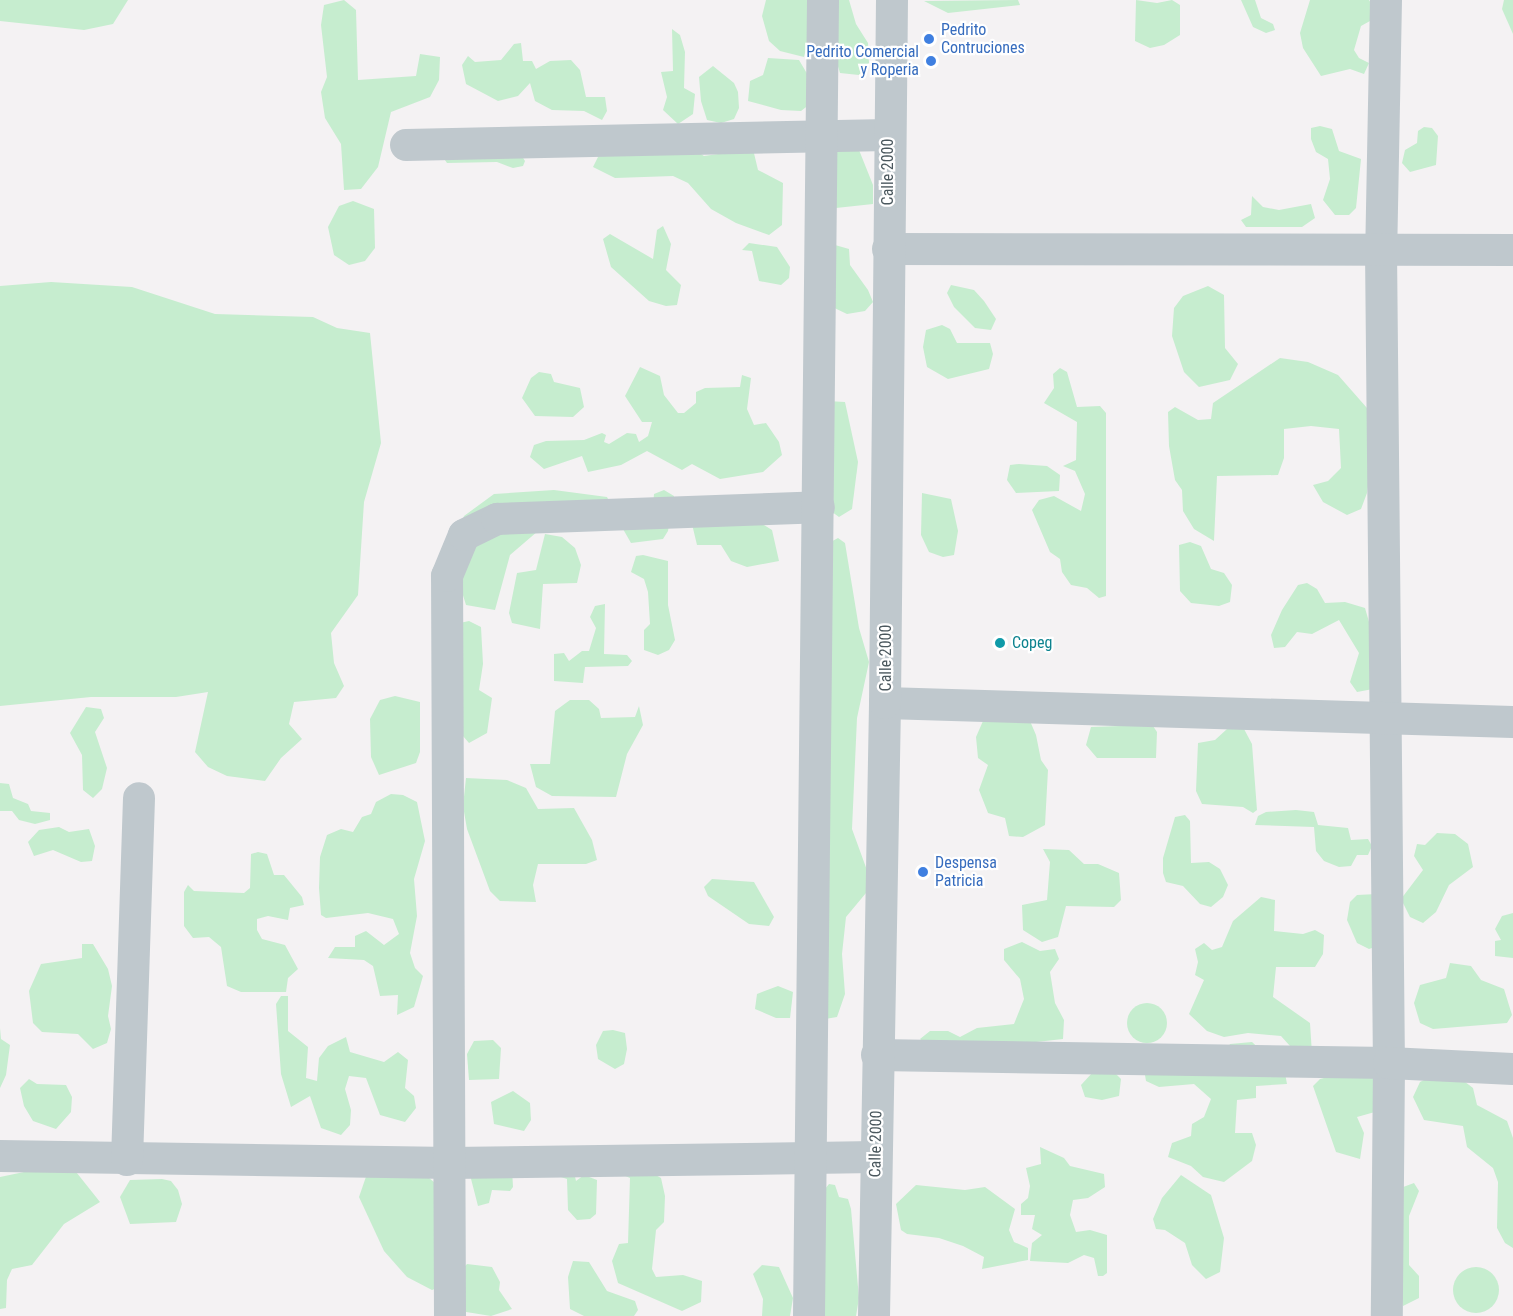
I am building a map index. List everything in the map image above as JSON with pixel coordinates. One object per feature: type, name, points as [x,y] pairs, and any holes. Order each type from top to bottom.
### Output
[{"type":"street","points":[[809,1316],[824,0]]},
{"type":"street","name":"Calle 2000","points":[[874,1316],[875,1157],[885,703],[888,135],[892,0]]},
{"type":"street","points":[[1386,0],[1381,250],[1389,1063],[1387,1316]]},
{"type":"street","points":[[406,145],[888,135]]},
{"type":"street","points":[[888,249],[1513,250]]},
{"type":"street","points":[[450,1316],[447,576],[464,536],[497,519],[819,507]]},
{"type":"street","points":[[885,703],[1513,722]]},
{"type":"street","points":[[127,1160],[139,798]]},
{"type":"street","points":[[877,1055],[1389,1063],[1513,1069]]},
{"type":"street","points":[[0,1155],[127,1160],[451,1163],[811,1160],[875,1157]]},
{"type":"green space","points":[[0,0],[128,0],[113,24],[84,30],[0,21]]},
{"type":"green space","points":[[344,0],[356,10],[358,80],[416,76],[420,54],[440,57],[439,80],[430,97],[391,112],[378,167],[361,189],[344,190],[341,144],[325,118],[321,92],[327,77],[321,25],[324,5]]},
{"type":"green space","points":[[766,0],[849,0],[856,24],[868,43],[869,63],[859,75],[840,73],[830,40],[809,37],[804,57],[780,51],[769,41],[762,16]]},
{"type":"green space","points":[[1018,0],[1020,5],[948,13],[924,1]]},
{"type":"green space","points":[[1136,0],[1157,3],[1172,0],[1180,5],[1180,35],[1164,45],[1150,48],[1135,41]]},
{"type":"green space","points":[[1241,0],[1255,0],[1261,18],[1273,24],[1275,30],[1266,33],[1253,27]]},
{"type":"green space","points":[[1310,0],[1369,0],[1375,9],[1370,21],[1361,26],[1354,50],[1359,58],[1369,63],[1364,74],[1350,69],[1321,76],[1303,48],[1300,33]]},
{"type":"green space","points":[[1504,0],[1513,0],[1513,34],[1502,9]]},
{"type":"green space","points":[[672,29],[680,35],[685,52],[684,88],[695,94],[693,114],[678,124],[663,110],[667,97],[661,72],[673,71]]},
{"type":"green space","points":[[521,43],[523,61],[532,61],[536,69],[550,61],[571,60],[580,70],[586,97],[605,97],[607,111],[602,120],[584,111],[552,110],[535,101],[530,83],[518,96],[498,101],[466,84],[462,65],[468,56],[475,62],[501,60],[514,44]]},
{"type":"green space","points":[[768,58],[799,60],[812,82],[810,104],[801,111],[781,110],[748,101],[750,81],[763,75]]},
{"type":"green space","points":[[713,66],[734,83],[738,92],[739,108],[734,119],[721,123],[707,120],[701,101],[699,77]]},
{"type":"green space","points":[[1320,126],[1332,129],[1339,151],[1361,159],[1356,208],[1349,215],[1335,215],[1323,200],[1330,179],[1328,159],[1316,152],[1311,139],[1311,128]]},
{"type":"green space","points":[[1424,127],[1432,128],[1438,136],[1436,165],[1410,172],[1402,163],[1405,150],[1417,143],[1418,131]]},
{"type":"green space","points":[[691,148],[704,156],[753,149],[758,170],[783,183],[782,225],[769,235],[736,223],[711,209],[688,183],[673,176],[615,178],[593,167],[602,149]]},
{"type":"green space","points":[[843,148],[859,150],[873,185],[873,204],[836,208],[833,153]]},
{"type":"green space","points":[[518,150],[525,161],[523,166],[513,168],[497,162],[447,163],[440,153]]},
{"type":"green space","points":[[1252,196],[1263,207],[1279,210],[1311,204],[1315,218],[1302,227],[1246,227],[1241,220],[1251,215]]},
{"type":"green space","points":[[353,201],[374,209],[375,248],[365,261],[349,265],[334,255],[328,227],[339,206]]},
{"type":"green space","points":[[663,226],[671,244],[666,270],[681,285],[677,305],[666,306],[649,301],[611,267],[603,239],[610,234],[653,259],[657,230]]},
{"type":"green space","points":[[749,243],[777,247],[790,267],[789,278],[781,285],[759,281],[752,251],[742,250]]},
{"type":"green space","points":[[835,245],[849,249],[850,265],[868,290],[873,302],[865,311],[847,314],[826,304]]},
{"type":"green space","points":[[51,282],[132,287],[215,314],[313,317],[337,328],[370,333],[381,443],[364,502],[358,595],[331,633],[334,663],[344,686],[336,698],[294,702],[289,724],[302,739],[281,758],[265,781],[227,776],[208,767],[195,752],[208,692],[176,697],[91,697],[0,706],[0,286]]},
{"type":"green space","points":[[951,285],[974,290],[984,301],[996,319],[991,330],[975,328],[954,307],[947,293]]},
{"type":"green space","points":[[1208,286],[1224,295],[1225,348],[1238,364],[1230,380],[1199,387],[1184,372],[1172,336],[1174,308],[1183,296]]},
{"type":"green space","points":[[942,325],[950,329],[957,343],[990,343],[993,354],[989,369],[948,379],[927,367],[923,347],[926,330]]},
{"type":"green space","points":[[1280,358],[1308,362],[1338,375],[1367,408],[1370,474],[1367,493],[1361,509],[1347,515],[1323,502],[1313,485],[1328,481],[1341,468],[1339,429],[1311,426],[1284,429],[1284,458],[1278,475],[1217,476],[1214,541],[1194,529],[1183,511],[1182,490],[1175,480],[1169,446],[1168,412],[1175,407],[1198,420],[1211,419],[1213,403]]},
{"type":"green space","points":[[640,367],[660,376],[664,395],[678,413],[684,413],[696,403],[696,392],[705,388],[740,387],[742,375],[751,378],[747,409],[754,425],[766,423],[779,442],[782,455],[763,472],[720,479],[692,464],[682,470],[647,451],[621,465],[588,472],[582,456],[544,469],[530,457],[534,445],[546,441],[584,440],[602,433],[606,435],[604,442],[609,444],[627,433],[636,434],[639,442],[648,436],[652,422],[642,422],[625,396]]},
{"type":"green space","points":[[1060,368],[1067,372],[1077,407],[1100,406],[1106,413],[1106,596],[1099,598],[1087,588],[1071,585],[1062,572],[1060,559],[1050,552],[1032,510],[1039,500],[1054,496],[1081,511],[1085,494],[1075,471],[1063,466],[1076,460],[1077,422],[1044,403],[1054,388],[1053,374]]},
{"type":"green space","points":[[539,372],[551,374],[554,382],[580,388],[584,407],[573,417],[535,416],[522,398],[531,378]]},
{"type":"green space","points":[[827,401],[845,402],[858,462],[852,509],[839,517],[828,509]]},
{"type":"green space","points":[[1010,465],[1047,466],[1060,475],[1059,491],[1016,493],[1007,480]]},
{"type":"green space","points":[[554,490],[607,497],[615,513],[538,531],[510,555],[495,610],[466,605],[458,579],[457,535],[464,516],[494,494]]},
{"type":"green space","points":[[664,490],[674,496],[668,531],[663,539],[631,543],[619,522],[653,507],[654,494]]},
{"type":"green space","points":[[922,493],[951,499],[958,531],[954,555],[943,557],[929,552],[921,535]]},
{"type":"green space","points":[[753,518],[772,530],[779,561],[747,567],[731,561],[721,545],[697,545],[691,520]]},
{"type":"green space","points":[[545,534],[562,537],[575,548],[581,565],[577,583],[543,584],[540,629],[512,623],[509,613],[517,573],[536,570]]},
{"type":"green space","points":[[838,538],[845,543],[859,628],[869,662],[857,718],[852,829],[868,873],[866,893],[846,917],[842,954],[845,994],[837,1017],[825,1019],[827,544]]},
{"type":"green space","points":[[1190,542],[1201,546],[1211,569],[1224,573],[1232,585],[1230,602],[1219,606],[1191,603],[1180,591],[1179,545]]},
{"type":"green space","points":[[643,555],[668,561],[668,605],[675,640],[669,650],[658,655],[644,650],[644,630],[650,624],[648,592],[644,579],[631,572],[636,556]]},
{"type":"green space","points":[[1307,583],[1317,589],[1325,603],[1345,602],[1365,608],[1374,639],[1373,689],[1357,692],[1350,682],[1359,653],[1339,620],[1312,634],[1297,632],[1285,647],[1274,648],[1271,635],[1282,610],[1298,585]]},
{"type":"green space","points":[[605,604],[604,654],[627,655],[632,661],[628,666],[585,667],[583,683],[554,681],[554,654],[564,653],[569,661],[582,651],[589,651],[596,628],[590,617],[595,606]]},
{"type":"green space","points":[[469,621],[481,627],[483,664],[479,690],[492,698],[487,733],[469,743],[450,721],[455,624]]},
{"type":"green space","points":[[395,696],[420,702],[420,752],[416,763],[379,775],[371,757],[370,719],[380,700]]},
{"type":"green space","points":[[570,700],[589,700],[599,709],[601,718],[635,717],[639,706],[643,725],[627,754],[616,797],[552,796],[536,787],[530,764],[550,764],[555,711]]},
{"type":"green space","points":[[86,707],[101,709],[104,718],[95,732],[107,768],[102,789],[93,798],[83,790],[82,755],[70,733]]},
{"type":"green space","points":[[1132,720],[1149,720],[1157,732],[1156,758],[1097,758],[1086,745],[1091,727],[1120,726]]},
{"type":"green space","points":[[983,721],[1030,721],[1036,735],[1041,760],[1048,770],[1045,825],[1023,837],[1009,836],[1005,818],[988,813],[979,790],[988,765],[978,758],[976,737]]},
{"type":"green space","points":[[1227,729],[1244,729],[1252,744],[1257,810],[1253,813],[1243,807],[1202,804],[1196,791],[1198,743],[1215,740]]},
{"type":"green space","points":[[466,778],[507,780],[526,788],[538,809],[574,808],[592,840],[597,860],[586,864],[538,864],[533,885],[536,902],[500,901],[490,891],[467,829],[463,806]]},
{"type":"green space","points":[[0,783],[9,784],[13,798],[28,804],[31,811],[50,813],[50,820],[35,824],[19,820],[12,811],[0,811]]},
{"type":"green space","points":[[391,794],[403,795],[417,802],[425,841],[414,879],[417,916],[410,953],[415,968],[423,976],[414,1007],[397,1015],[398,995],[380,996],[373,966],[364,960],[328,958],[335,947],[355,947],[355,936],[366,931],[384,945],[399,934],[393,919],[368,913],[326,918],[321,915],[319,888],[320,857],[327,835],[341,829],[353,832],[362,817],[371,814],[376,802]]},
{"type":"green space","points":[[1296,810],[1314,812],[1318,825],[1348,828],[1351,840],[1368,839],[1372,846],[1368,855],[1357,855],[1351,866],[1339,867],[1324,861],[1316,851],[1314,827],[1255,825],[1258,816],[1266,812]]},
{"type":"green space","points":[[1185,815],[1190,821],[1191,863],[1209,862],[1220,869],[1228,885],[1223,897],[1211,907],[1200,904],[1183,886],[1166,882],[1163,873],[1163,858],[1175,817]]},
{"type":"green space","points":[[59,827],[69,832],[89,829],[95,846],[92,861],[81,862],[53,850],[34,856],[28,842],[39,830]]},
{"type":"green space","points":[[1437,833],[1455,834],[1468,844],[1473,867],[1449,885],[1436,912],[1423,923],[1410,917],[1401,899],[1423,870],[1414,856],[1417,844],[1425,845]]},
{"type":"green space","points":[[1043,849],[1069,850],[1084,864],[1098,864],[1119,873],[1121,900],[1114,907],[1066,906],[1058,937],[1042,942],[1023,930],[1022,905],[1047,900],[1050,862]]},
{"type":"green space","points":[[258,852],[267,854],[274,875],[284,875],[302,897],[304,905],[290,908],[288,920],[268,916],[257,919],[257,930],[262,939],[285,945],[298,969],[288,978],[286,992],[241,992],[227,986],[221,947],[209,937],[193,938],[184,926],[184,892],[188,885],[194,891],[244,893],[250,888],[251,854]]},
{"type":"green space","points":[[712,879],[754,882],[774,917],[769,926],[749,924],[708,896],[704,887]]},
{"type":"green space","points":[[1377,894],[1381,945],[1369,949],[1357,943],[1347,920],[1350,902],[1357,895]]},
{"type":"green space","points":[[1261,897],[1275,900],[1274,931],[1303,934],[1315,930],[1324,935],[1323,954],[1315,967],[1276,967],[1273,997],[1310,1023],[1312,1054],[1290,1046],[1281,1036],[1248,1033],[1224,1037],[1207,1031],[1189,1014],[1204,980],[1195,975],[1198,962],[1195,949],[1204,943],[1212,950],[1222,947],[1233,921]]},
{"type":"green space","points":[[1513,913],[1513,958],[1495,956],[1495,941],[1501,940],[1495,929],[1502,916]]},
{"type":"green space","points":[[1022,942],[1040,951],[1055,949],[1059,959],[1050,972],[1055,1003],[1064,1020],[1063,1039],[937,1053],[920,1039],[930,1031],[948,1031],[960,1037],[977,1028],[1014,1024],[1024,999],[1020,979],[1004,960],[1004,949]]},
{"type":"green space","points":[[82,944],[93,944],[108,969],[112,986],[108,1016],[111,1029],[107,1043],[93,1049],[78,1034],[42,1032],[33,1023],[29,991],[41,964],[82,958]]},
{"type":"green space","points":[[1450,963],[1471,966],[1481,980],[1504,989],[1512,1015],[1507,1023],[1433,1029],[1420,1023],[1414,1003],[1420,985],[1446,978]]},
{"type":"green space","points":[[778,986],[793,992],[790,1018],[776,1018],[755,1009],[757,994]]},
{"type":"green space","points":[[281,996],[288,996],[288,1031],[308,1047],[306,1078],[317,1081],[319,1058],[328,1046],[346,1037],[350,1052],[384,1062],[398,1052],[408,1060],[405,1088],[414,1096],[416,1108],[405,1122],[380,1115],[366,1078],[349,1076],[345,1089],[351,1110],[350,1125],[341,1135],[321,1128],[310,1096],[291,1107],[281,1074],[276,1004]]},
{"type":"green space","points":[[1147,1003],[1155,1004],[1161,1009],[1166,1015],[1166,1031],[1161,1037],[1155,1042],[1147,1043],[1139,1042],[1133,1037],[1128,1031],[1127,1023],[1128,1015],[1133,1009],[1139,1004]]},
{"type":"green space","points":[[0,1028],[1,1039],[10,1045],[6,1075],[0,1088]]},
{"type":"green space","points":[[613,1030],[625,1033],[627,1049],[624,1064],[615,1069],[598,1059],[596,1045],[603,1031]]},
{"type":"green space","points":[[493,1040],[501,1048],[499,1079],[469,1080],[467,1054],[474,1041]]},
{"type":"green space","points":[[1252,1042],[1285,1073],[1287,1084],[1256,1086],[1256,1098],[1237,1100],[1235,1133],[1252,1133],[1256,1145],[1252,1161],[1224,1182],[1203,1177],[1191,1166],[1168,1157],[1172,1143],[1191,1136],[1192,1124],[1204,1117],[1211,1099],[1194,1084],[1159,1087],[1146,1081],[1145,1075],[1161,1066],[1220,1060],[1230,1044]]},
{"type":"green space","points":[[1375,1065],[1382,1110],[1357,1117],[1364,1133],[1360,1159],[1336,1152],[1313,1086],[1320,1079]]},
{"type":"green space","points":[[1112,1070],[1121,1079],[1119,1096],[1102,1100],[1085,1097],[1081,1085],[1093,1072]]},
{"type":"green space","points":[[1436,1074],[1456,1075],[1473,1088],[1477,1105],[1507,1121],[1513,1138],[1513,1248],[1505,1243],[1497,1228],[1498,1182],[1493,1168],[1467,1147],[1463,1126],[1424,1120],[1413,1097],[1420,1082]]},
{"type":"green space","points":[[29,1079],[37,1084],[66,1085],[72,1097],[71,1112],[56,1129],[33,1121],[24,1106],[20,1088]]},
{"type":"green space","points":[[513,1091],[530,1103],[531,1120],[524,1131],[494,1124],[491,1102]]},
{"type":"green space","points":[[53,1143],[100,1202],[64,1224],[32,1265],[12,1269],[7,1280],[6,1308],[0,1309],[0,1177],[24,1172]]},
{"type":"green space","points":[[1040,1147],[1064,1158],[1070,1166],[1104,1174],[1105,1187],[1088,1198],[1073,1200],[1070,1215],[1076,1232],[1090,1230],[1107,1235],[1107,1273],[1103,1276],[1098,1276],[1094,1258],[1084,1255],[1068,1263],[1030,1261],[1032,1243],[1042,1235],[1032,1229],[1035,1215],[1021,1215],[1021,1204],[1028,1198],[1030,1186],[1026,1168],[1041,1164]]},
{"type":"green space","points":[[370,1165],[421,1171],[435,1183],[449,1283],[432,1290],[407,1277],[384,1251],[359,1197]]},
{"type":"green space","points":[[642,1167],[661,1178],[665,1196],[664,1222],[656,1230],[652,1269],[656,1277],[683,1275],[702,1281],[701,1302],[682,1311],[618,1283],[612,1261],[619,1244],[628,1243],[630,1178],[623,1175]]},
{"type":"green space","points":[[512,1169],[513,1187],[510,1191],[492,1190],[489,1203],[478,1206],[470,1175]]},
{"type":"green space","points":[[574,1172],[576,1181],[584,1175],[597,1180],[596,1214],[590,1219],[577,1220],[568,1210],[567,1179],[558,1176]]},
{"type":"green space","points":[[1181,1175],[1211,1195],[1224,1238],[1220,1272],[1206,1279],[1192,1265],[1185,1243],[1165,1230],[1156,1229],[1153,1219],[1162,1198]]},
{"type":"green space","points":[[130,1180],[171,1181],[178,1190],[182,1204],[176,1222],[130,1224],[120,1197]]},
{"type":"green space","points":[[1414,1183],[1419,1191],[1409,1216],[1409,1265],[1419,1276],[1419,1298],[1403,1306],[1387,1193]]},
{"type":"green space","points":[[829,1184],[835,1185],[839,1197],[848,1199],[851,1209],[859,1298],[856,1316],[806,1316],[816,1200]]},
{"type":"green space","points":[[916,1185],[965,1190],[985,1187],[1015,1209],[1009,1230],[1014,1242],[1028,1248],[1028,1260],[982,1269],[984,1257],[963,1246],[939,1238],[907,1234],[901,1230],[896,1204]]},
{"type":"green space","points":[[573,1261],[589,1262],[607,1291],[635,1301],[638,1310],[634,1316],[584,1316],[570,1309],[568,1277]]},
{"type":"green space","points":[[467,1264],[492,1267],[500,1282],[499,1290],[512,1309],[491,1316],[460,1311],[454,1278]]},
{"type":"green space","points":[[762,1265],[779,1267],[793,1298],[790,1316],[762,1316],[763,1299],[753,1274]]},
{"type":"green space","points":[[1476,1267],[1492,1274],[1499,1290],[1492,1306],[1476,1313],[1460,1306],[1453,1290],[1460,1274]]},
{"type":"place","name":"Pedrito Contruciones","points":[[929,39]]},
{"type":"place","name":"Pedrito Comercial y Roperia","points":[[931,61]]},
{"type":"place","name":"Copeg","points":[[1000,643]]},
{"type":"place","name":"Despensa Patricia","points":[[923,872]]}]
